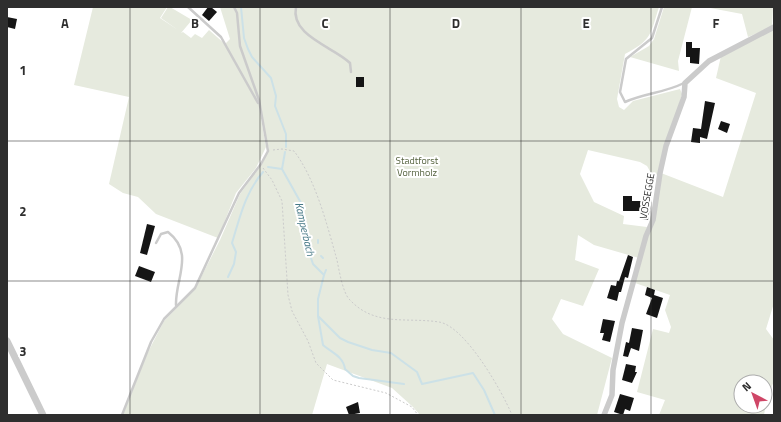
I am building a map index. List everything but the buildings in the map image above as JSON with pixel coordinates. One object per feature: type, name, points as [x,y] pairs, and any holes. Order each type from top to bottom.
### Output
[{"type":"street","points":[[685,83],[714,58],[774,27]]},
{"type":"street","name":"VOSSEGGE","points":[[604,415],[612,395],[613,370],[622,323],[646,236],[653,220],[660,173],[666,146],[684,97],[685,83]]},
{"type":"street","points":[[7,341],[43,415]]},
{"type":"lane","points":[[188,7],[221,37],[258,103]]},
{"type":"lane","points":[[122,415],[151,342],[164,319],[195,288],[239,193],[261,164],[268,151],[254,82],[240,46],[237,13],[234,7]]},
{"type":"lane","points":[[296,7],[296,20],[304,30],[321,43],[343,56],[350,63],[351,72]]},
{"type":"lane","points":[[662,7],[652,38],[626,59],[620,92],[625,102],[640,96],[669,90],[685,83]]},
{"type":"lane","points":[[156,244],[161,234],[168,232],[178,243],[182,255],[182,272],[176,297],[176,306]]},
{"type":"path","points":[[268,151],[282,149],[294,151],[304,165],[327,226],[349,300],[366,312],[382,319],[440,322],[451,327],[459,334],[494,378],[505,397],[512,415]]},
{"type":"path","points":[[261,164],[272,180],[282,201],[288,295],[292,311],[308,341],[316,363],[333,380],[386,394],[412,407],[418,415]]},
{"type":"green space","name":"Stadtforst Vormholz","points":[[93,7],[167,7],[160,18],[178,30],[161,18],[168,7],[170,7],[192,20],[181,33],[183,32],[191,38],[195,34],[202,38],[209,30],[225,44],[230,39],[220,7],[659,7],[649,36],[640,45],[625,54],[617,99],[619,107],[624,110],[633,101],[680,89],[682,94],[658,175],[651,173],[647,166],[640,162],[588,150],[580,174],[594,202],[624,216],[623,224],[647,227],[639,258],[594,245],[578,235],[575,260],[599,269],[583,306],[561,299],[552,319],[563,334],[612,358],[597,415],[420,415],[392,388],[327,364],[312,415],[123,415],[147,354],[164,321],[195,289],[220,240],[240,194],[262,164],[269,150],[259,107],[266,147],[256,168],[236,193],[218,238],[156,214],[138,197],[123,193],[109,184],[129,97],[74,85]]},
{"type":"green space","points":[[664,7],[692,7],[678,61],[679,71],[630,57],[649,46],[654,39]]},
{"type":"green space","points":[[705,7],[773,7],[772,27],[748,37],[742,14]]},
{"type":"green space","points":[[774,29],[774,303],[766,329],[774,340],[774,381],[773,383],[773,374],[733,374],[733,414],[764,415],[659,415],[665,400],[637,392],[653,329],[669,333],[671,327],[665,310],[670,295],[635,283],[661,173],[723,197],[756,93],[716,78],[721,56]]},
{"type":"waterway","name":"Kamperbach","points":[[241,7],[244,38],[248,49],[252,57],[271,78],[276,96],[275,106],[286,134],[286,147]]},
{"type":"waterway","name":"Kamperbach","points":[[285,152],[282,169],[301,203],[310,240],[309,252],[313,264],[324,275],[318,299],[318,316],[340,338],[372,350],[391,353],[417,372],[422,384],[473,373],[484,390],[495,415]]},
{"type":"waterway","points":[[268,167],[282,169]]},
{"type":"waterway","points":[[228,277],[234,264],[236,252],[232,243],[241,215],[247,197],[263,172]]},
{"type":"waterway","name":"Kamperbach","points":[[324,275],[326,270]]},
{"type":"waterway","points":[[318,316],[323,345],[340,358],[345,369],[353,376],[404,384]]}]
